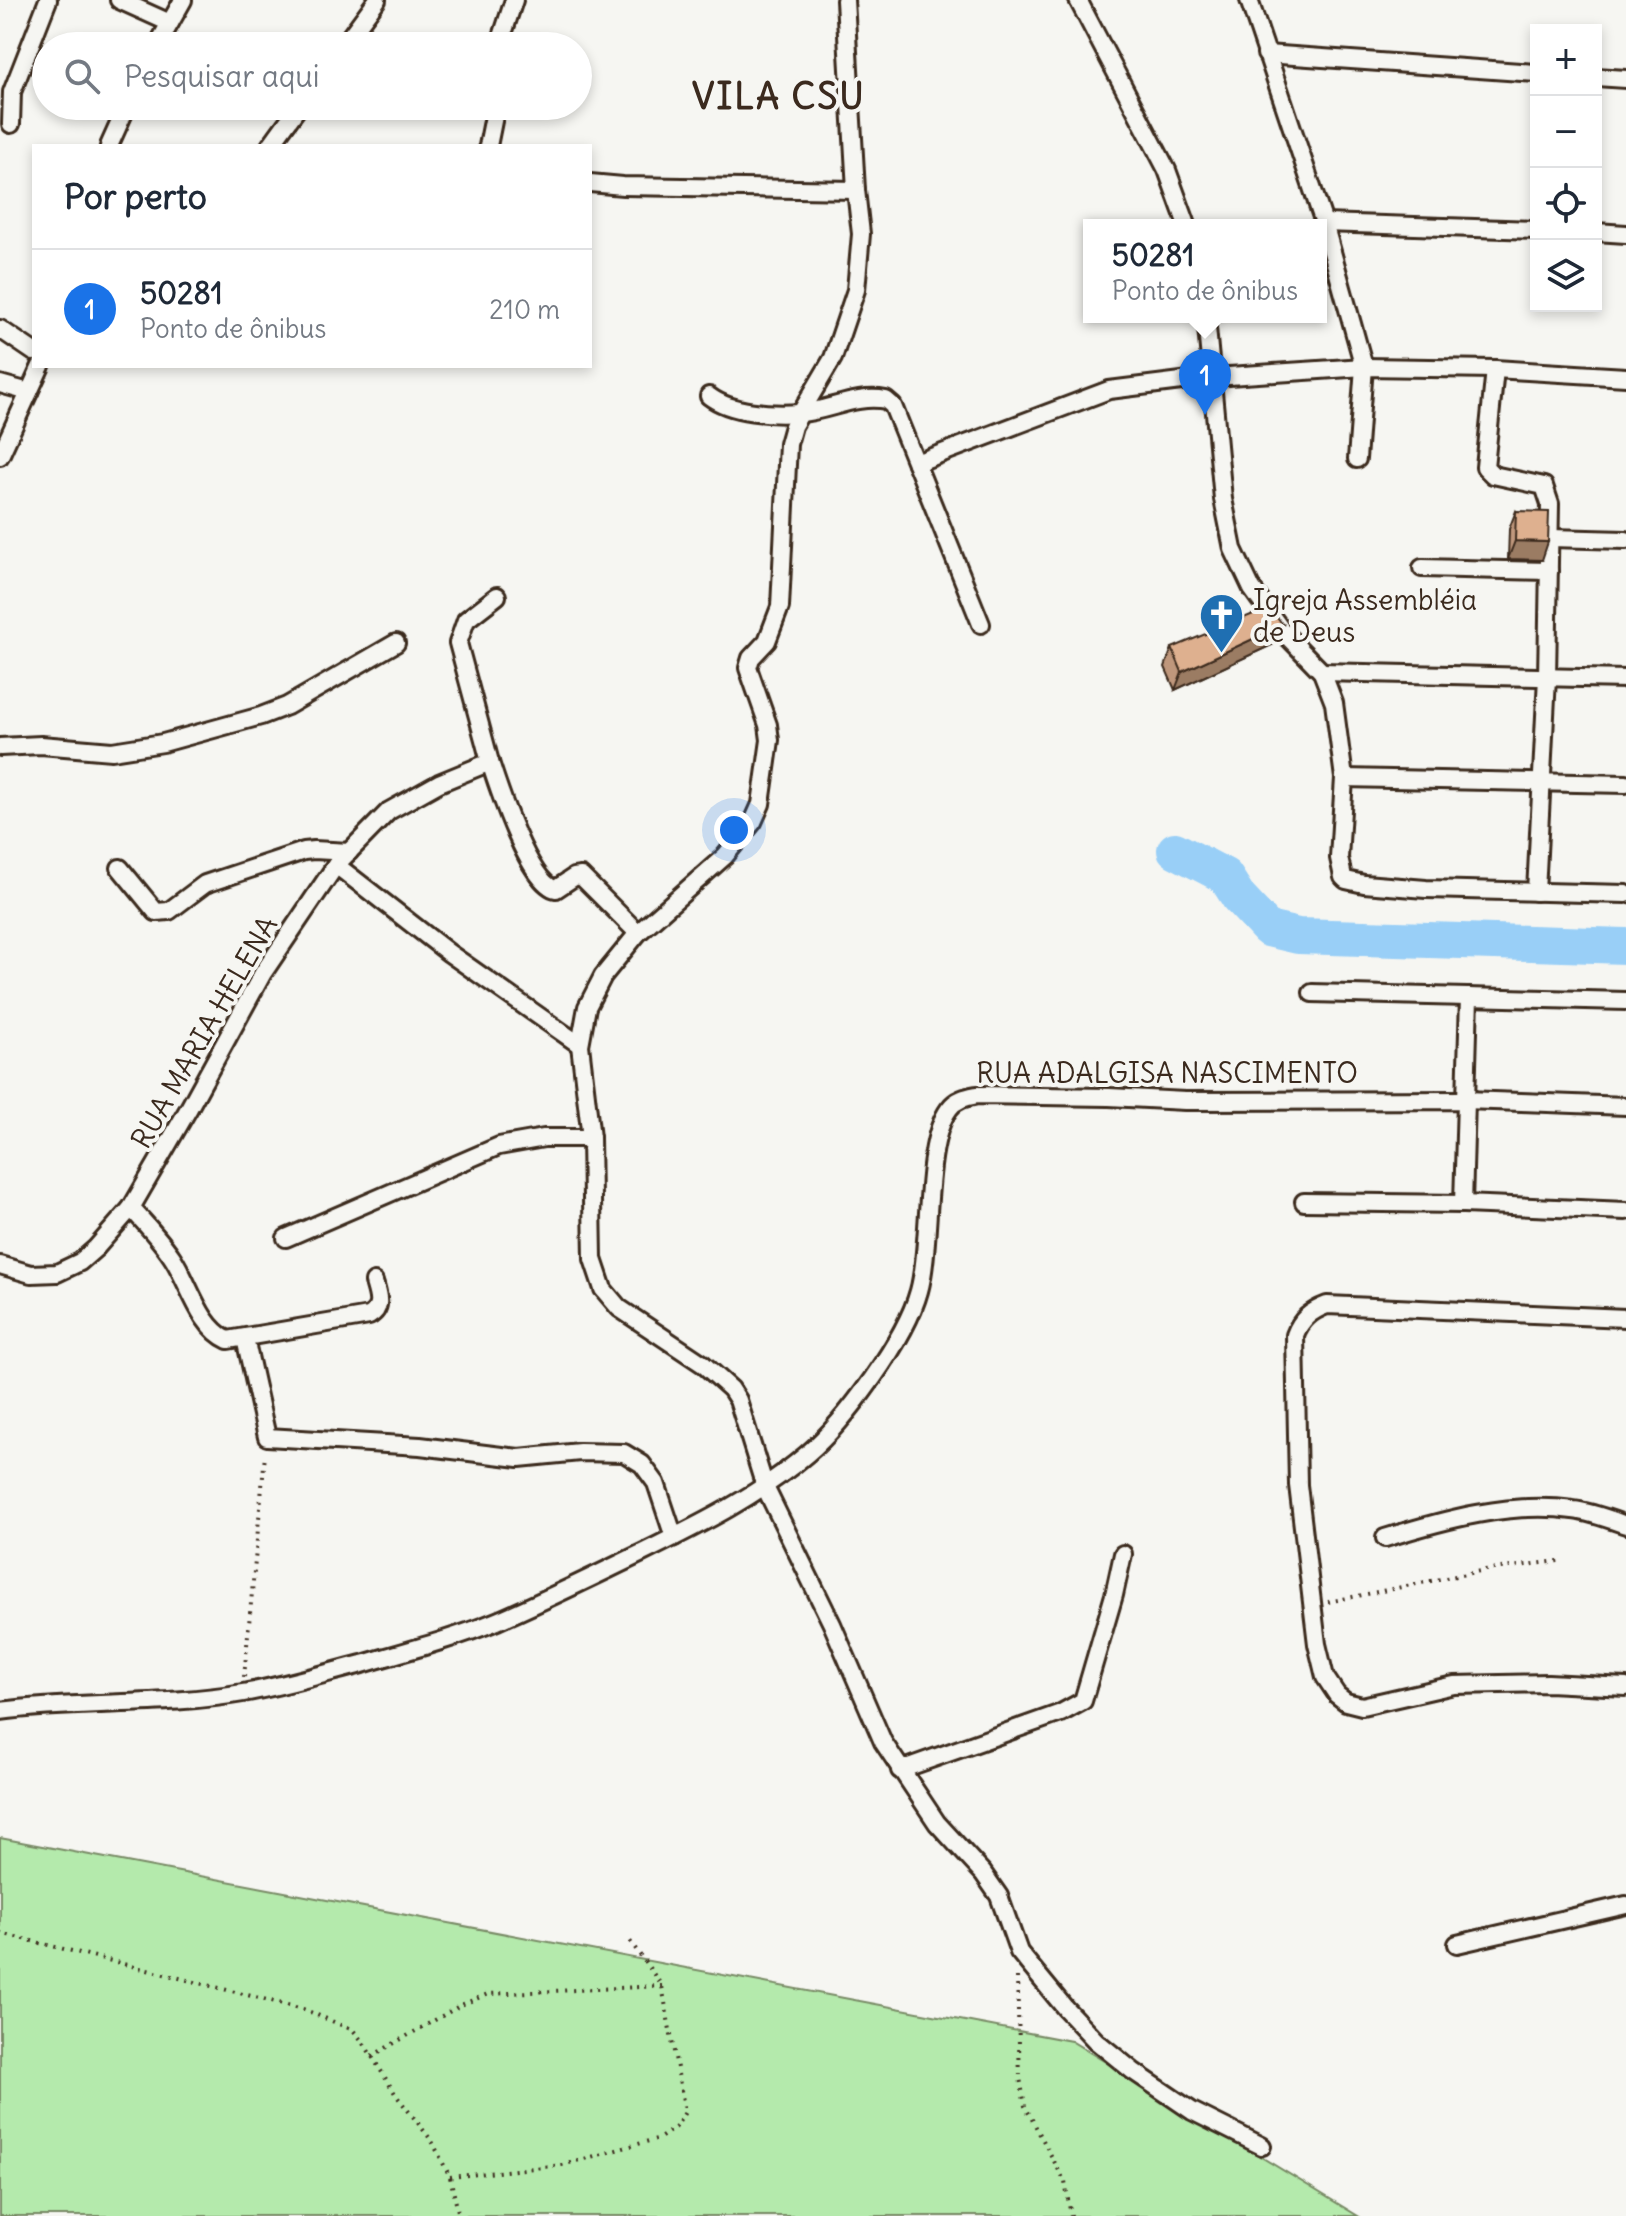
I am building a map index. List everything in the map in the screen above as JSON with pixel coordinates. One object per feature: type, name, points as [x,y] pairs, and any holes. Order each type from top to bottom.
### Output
[{"type":"street","points":[[35,32],[48,0]]},
{"type":"street","points":[[119,0],[170,23]]},
{"type":"street","points":[[165,32],[183,0]]},
{"type":"street","points":[[353,32],[377,0]]},
{"type":"street","points":[[504,32],[514,0]]},
{"type":"street","points":[[845,0],[861,234],[856,290],[833,358],[800,413],[788,444],[780,607],[767,641],[751,658],[748,668],[768,725],[770,740],[761,804],[748,829],[725,856],[638,933],[603,976],[582,1020],[580,1045],[591,1138],[593,1259],[603,1289],[619,1308],[703,1364],[731,1389],[742,1410],[765,1487],[832,1624],[883,1742],[937,1823],[983,1873],[999,1896],[1019,1952],[1096,2041],[1133,2071],[1192,2111],[1262,2146]]},
{"type":"street","points":[[1078,0],[1167,170],[1185,219]]},
{"type":"street","points":[[1249,0],[1323,219]]},
{"type":"street","points":[[11,124],[12,92],[32,41]]},
{"type":"street","points":[[1266,54],[1530,73]]},
{"type":"street","points":[[1602,77],[1626,79]]},
{"type":"street","points":[[110,144],[121,120]]},
{"type":"street","points":[[271,144],[289,120]]},
{"type":"street","points":[[488,144],[493,120]]},
{"type":"street","points":[[592,183],[856,190]]},
{"type":"street","points":[[1327,223],[1530,230]]},
{"type":"street","points":[[1602,232],[1626,234]]},
{"type":"street","points":[[1327,234],[1364,367],[1357,459]]},
{"type":"street","points":[[1207,323],[1223,499],[1233,549],[1252,589],[1283,632],[1297,650],[1322,672],[1334,703],[1344,778],[1339,858],[1346,880],[1426,889],[1626,894]]},
{"type":"street","points":[[0,329],[32,351]]},
{"type":"street","points":[[916,463],[1109,390],[1214,377],[1364,367],[1495,369],[1626,377]]},
{"type":"street","points":[[0,456],[40,368]]},
{"type":"street","points":[[1495,369],[1485,467],[1493,475],[1544,486],[1550,504],[1547,677],[1536,892]]},
{"type":"street","points":[[0,384],[29,392]]},
{"type":"street","points":[[709,396],[718,403],[750,411],[800,413],[864,399],[886,400],[893,406],[981,624]]},
{"type":"street","points":[[1550,538],[1626,540]]},
{"type":"street","points":[[1422,568],[1549,571]]},
{"type":"street","points":[[497,596],[466,620],[458,643],[490,762],[515,831],[545,885],[556,889],[581,876],[638,933]]},
{"type":"street","points":[[0,747],[41,745],[112,751],[163,743],[287,706],[396,643]]},
{"type":"street","points":[[1322,672],[1626,679]]},
{"type":"street","name":"RUA MARIA HELENA","points":[[0,1265],[46,1275],[69,1270],[96,1248],[131,1208],[263,973],[336,865],[389,811],[409,797],[490,762]]},
{"type":"street","points":[[1344,778],[1626,784]]},
{"type":"street","points":[[120,868],[156,912],[162,913],[205,884],[304,851],[349,852]]},
{"type":"street","points":[[336,865],[449,953],[580,1045]]},
{"type":"street","points":[[1312,993],[1626,1001]]},
{"type":"street","points":[[1463,1204],[1469,997]]},
{"type":"street","name":"RUA ADALGISA NASCIMENTO","points":[[0,1711],[243,1693],[417,1649],[495,1622],[674,1537],[765,1487],[826,1436],[873,1376],[912,1311],[919,1291],[926,1248],[935,1151],[942,1122],[955,1102],[977,1095],[1185,1101],[1465,1100],[1626,1106]]},
{"type":"street","points":[[286,1238],[499,1146],[544,1138],[591,1138]]},
{"type":"street","points":[[1304,1202],[1463,1204],[1626,1211]]},
{"type":"street","points":[[131,1208],[170,1255],[214,1331],[228,1340],[369,1316],[378,1306],[374,1282]]},
{"type":"street","points":[[1626,1318],[1327,1305],[1306,1316],[1295,1335],[1298,1485],[1317,1644],[1325,1677],[1346,1702],[1362,1706],[1454,1685],[1548,1683],[1626,1687]]},
{"type":"street","points":[[245,1338],[267,1437],[406,1445],[519,1458],[580,1452],[624,1453],[642,1464],[656,1483],[674,1537]]},
{"type":"street","points":[[1385,1538],[1433,1523],[1536,1508],[1572,1509],[1626,1525]]},
{"type":"street","points":[[900,1770],[1061,1713],[1083,1701],[1123,1554]]},
{"type":"street","points":[[1457,1944],[1626,1905]]},
{"type":"path","points":[[243,1693],[267,1437]]},
{"type":"path","points":[[1314,1605],[1485,1570],[1559,1561]]},
{"type":"path","points":[[0,1933],[303,2009],[353,2030],[396,2095],[432,2141],[450,2177],[459,2216]]},
{"type":"path","points":[[450,2177],[562,2165],[660,2138],[676,2127],[685,2112],[662,1986],[630,1941]]},
{"type":"path","points":[[1019,1952],[1020,2078],[1025,2106],[1065,2182],[1071,2216]]},
{"type":"path","points":[[372,2056],[461,2005],[488,1994],[662,1986]]},
{"type":"green space","points":[[0,1838],[1071,2041],[1358,2216],[0,2216]]},
{"type":"building","points":[[1516,511],[1549,512],[1548,542],[1515,541]]},
{"type":"building","points":[[1270,607],[1283,625],[1182,672],[1172,648]]},
{"type":"waterway","points":[[1175,850],[1225,876],[1239,898],[1268,929],[1298,936],[1626,946]]},
{"type":"place","name":"50281","points":[[1205,415]]},
{"type":"place","name":"Igreja Assembléia de Deus","points":[[1222,655]]},
{"type":"district","name":"VILA CSU","points":[[779,96]]}]
